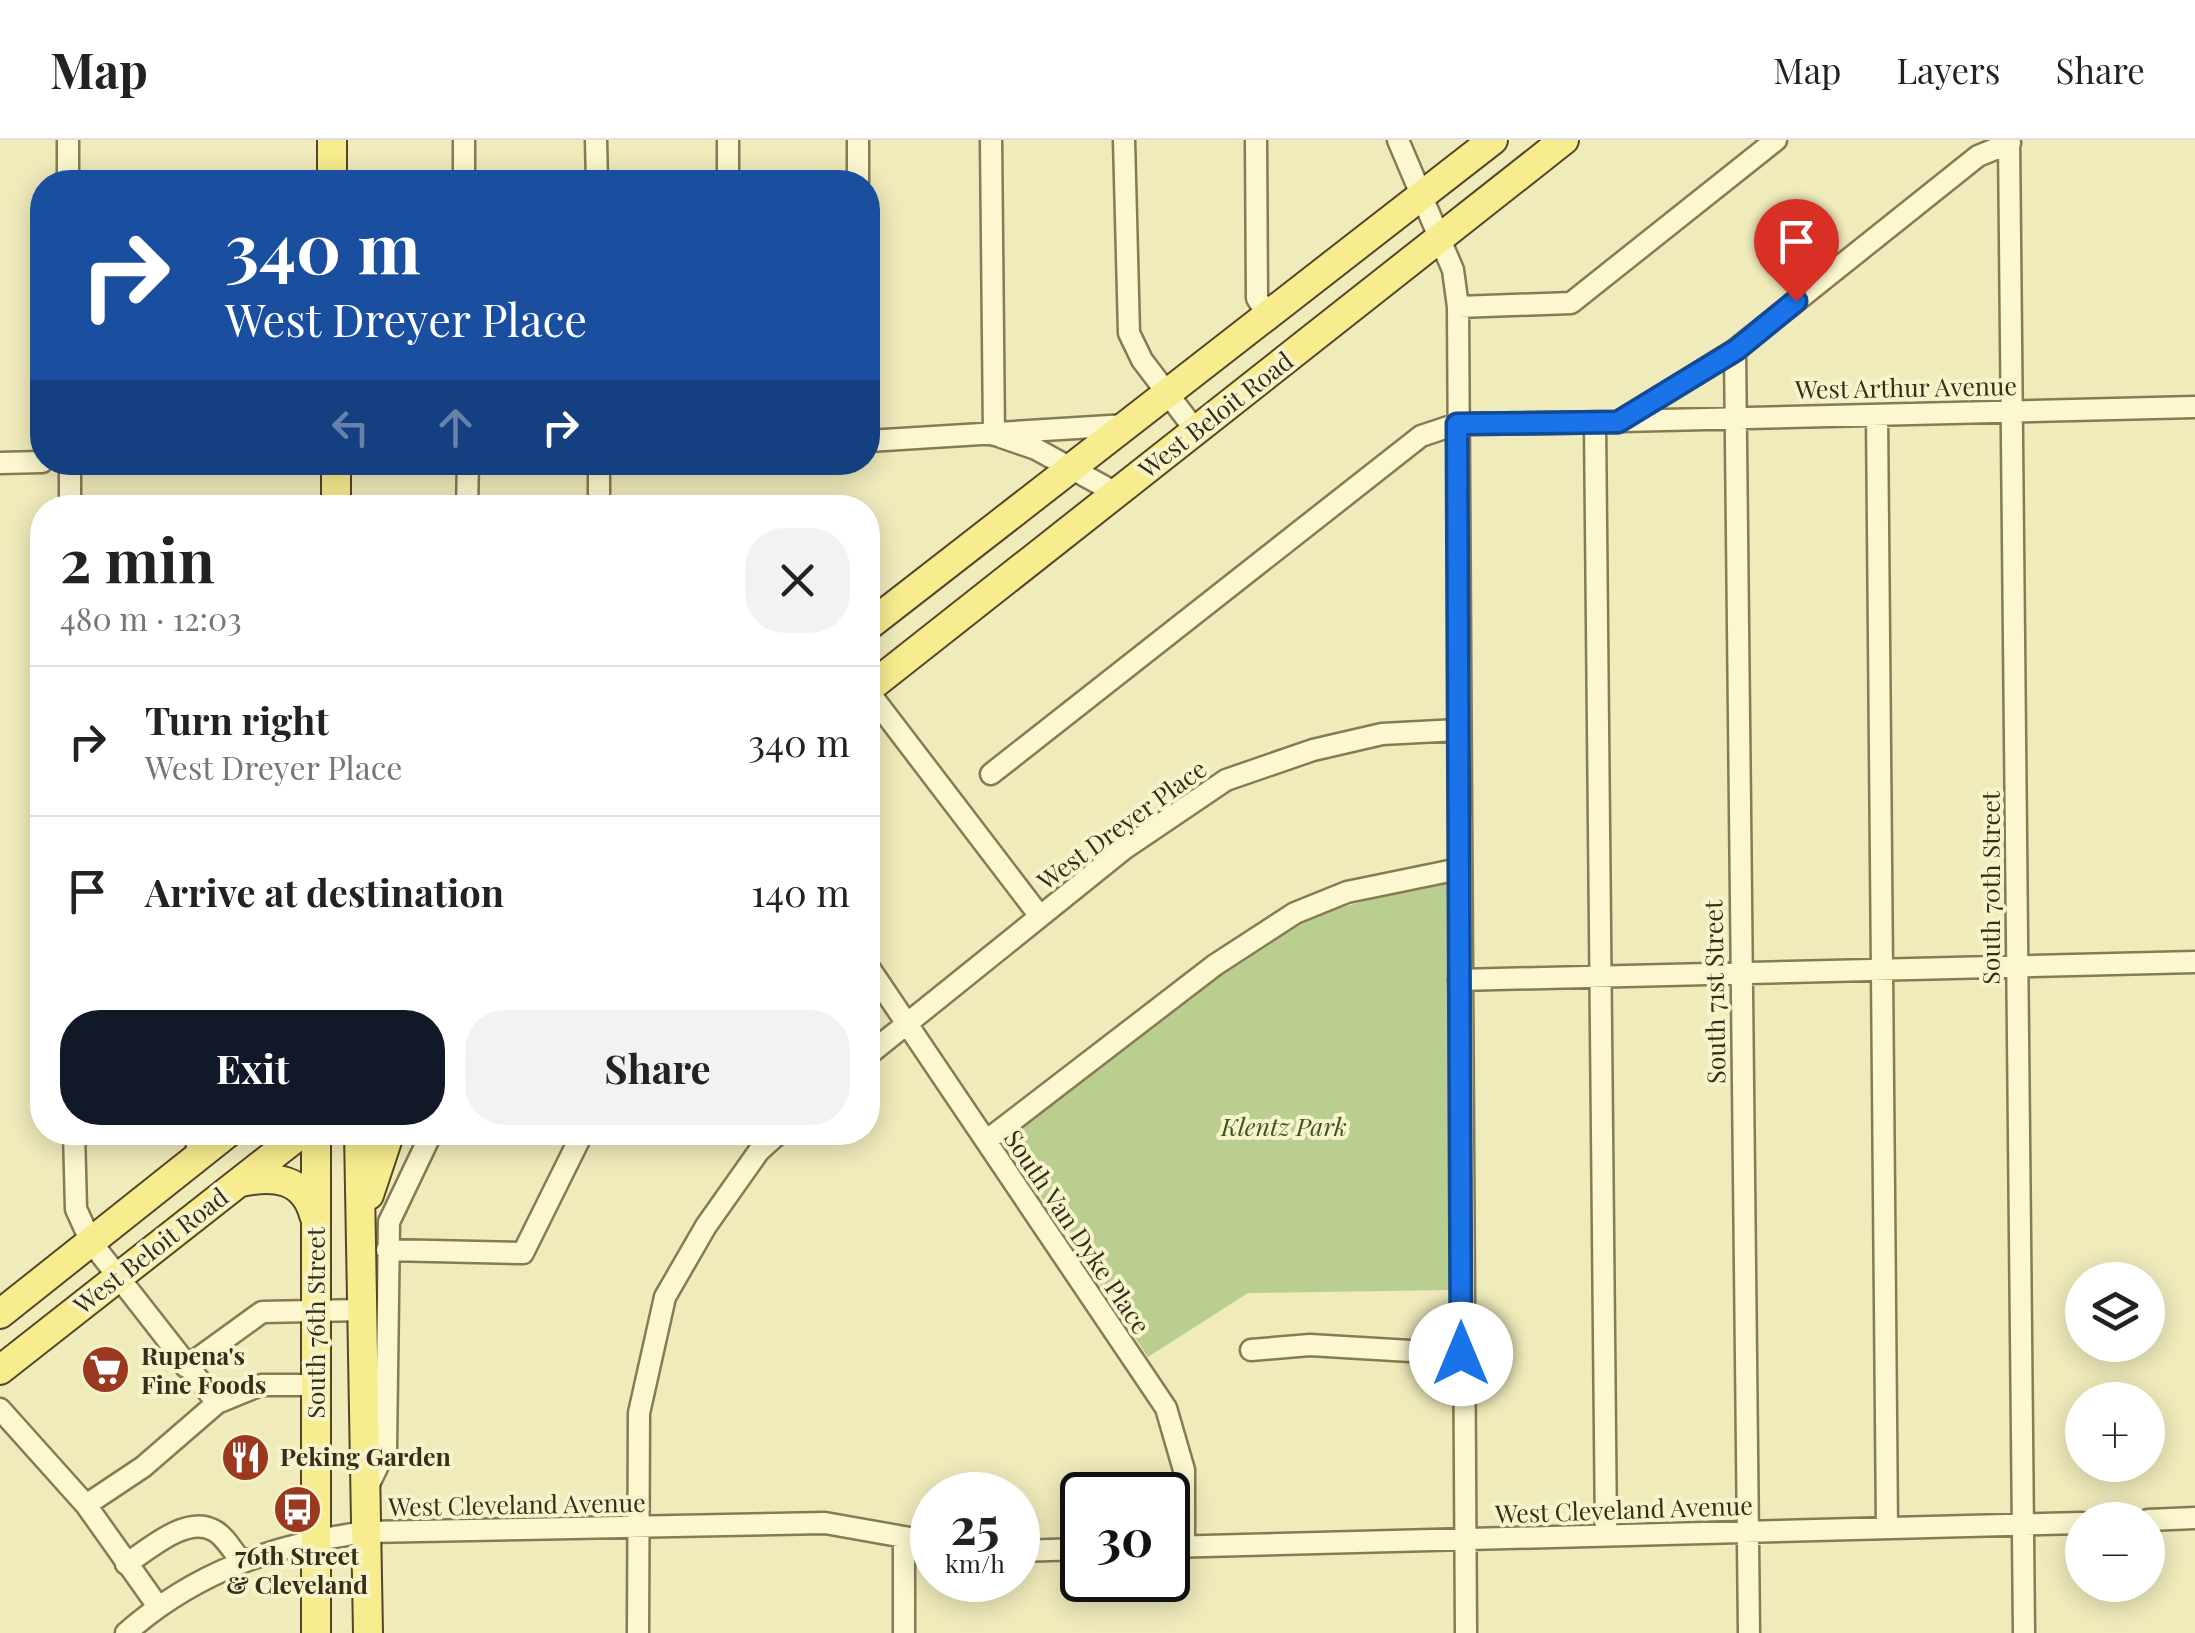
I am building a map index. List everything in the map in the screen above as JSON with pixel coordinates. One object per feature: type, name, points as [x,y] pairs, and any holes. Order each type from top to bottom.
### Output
[{"type":"main road","points":[[332,140],[332,170]]},
{"type":"main road","name":"West Beloit Road","points":[[880,616],[1493,140]]},
{"type":"main road","name":"West Beloit Road","points":[[880,681],[1564,140]]},
{"type":"main road","name":"West Beloit Road","points":[[0,1314],[91,1242],[196,1145]]},
{"type":"main road","name":"West Beloit Road","points":[[0,1370],[286,1145]]},
{"type":"main road","name":"South 76th Street","points":[[316,1145],[316,1633]]},
{"type":"main road","name":"South 76th Street","points":[[361,1145],[378,1237],[363,1310],[368,1633]]},
{"type":"main road","points":[[378,1237],[389,1145]]},
{"type":"main road","points":[[240,1182],[273,1178],[290,1182],[306,1194],[316,1223]]},
{"type":"street","points":[[68,140],[68,170]]},
{"type":"street","points":[[464,140],[464,170]]},
{"type":"street","points":[[596,140],[596,170]]},
{"type":"street","points":[[728,140],[728,170]]},
{"type":"street","points":[[858,140],[858,170]]},
{"type":"street","points":[[991,140],[994,435]]},
{"type":"street","points":[[1124,140],[1130,334],[1166,394],[1196,431]]},
{"type":"street","points":[[1256,140],[1257,298],[1267,315]]},
{"type":"street","points":[[1398,140],[1453,270],[1458,308],[1461,1354],[1466,1633]]},
{"type":"street","points":[[1458,308],[1571,303],[1776,140]]},
{"type":"street","points":[[991,774],[1421,436],[1457,424],[1618,422],[1736,350],[1978,156],[2010,142]]},
{"type":"street","name":"South 70th Street","points":[[2010,142],[2024,1633]]},
{"type":"street","name":"South 71st Street","points":[[1736,350],[1739,976],[1749,1633]]},
{"type":"street","name":"West Arthur Avenue","points":[[1618,422],[2195,407]]},
{"type":"street","points":[[1877,414],[1887,1528]]},
{"type":"street","points":[[1595,423],[1604,978],[1606,1535]]},
{"type":"street","points":[[880,440],[1126,425]]},
{"type":"street","points":[[994,435],[1036,449],[1116,494]]},
{"type":"street","points":[[0,463],[30,462]]},
{"type":"street","points":[[880,706],[1039,915]]},
{"type":"street","name":"West Dreyer Place","points":[[880,1044],[1124,849],[1226,780],[1313,750],[1382,734],[1458,730]]},
{"type":"street","points":[[986,1141],[1214,965],[1295,913],[1347,892],[1459,869]]},
{"type":"street","points":[[1459,980],[2195,962]]},
{"type":"street","name":"South Van Dyke Place","points":[[880,983],[1166,1408],[1184,1472]]},
{"type":"street","points":[[74,1145],[76,1209],[91,1242],[216,1403]]},
{"type":"street","points":[[425,1145],[378,1237],[524,1253],[577,1145]]},
{"type":"street","points":[[638,1633],[639,1413],[665,1297],[717,1210],[765,1145]]},
{"type":"street","name":"South 76th Street","points":[[367,1488],[386,1449],[378,1237]]},
{"type":"street","points":[[186,1366],[262,1312],[363,1310]]},
{"type":"street","points":[[1251,1350],[1310,1345],[1461,1354]]},
{"type":"street","points":[[86,1505],[143,1467],[216,1403],[260,1384],[315,1385]]},
{"type":"street","points":[[0,1409],[86,1505],[157,1606]]},
{"type":"street","points":[[2165,1519],[2195,1518]]},
{"type":"street","name":"West Cleveland Avenue","points":[[126,1633],[157,1606],[240,1560],[316,1538],[368,1532],[825,1522],[910,1539]]},
{"type":"street","name":"West Cleveland Avenue","points":[[1190,1547],[2065,1523]]},
{"type":"street","points":[[126,1564],[180,1530],[198,1526],[218,1533],[240,1560]]},
{"type":"street","points":[[904,1538],[904,1633]]},
{"type":"green space","name":"Klentz Park","points":[[1447,879],[1450,1290],[1248,1293],[1148,1357],[1005,1142],[1194,988],[1310,916]]},
{"type":"place","name":"Rupena's Fine Foods","points":[[106,1370]]},
{"type":"place","name":"Peking Garden","points":[[245,1457]]},
{"type":"place","name":"76th Street & Cleveland","points":[[297,1510]]},
{"type":"route","points":[[1461,1354],[1457,424],[1618,422],[1736,350],[1796,301]]}]
